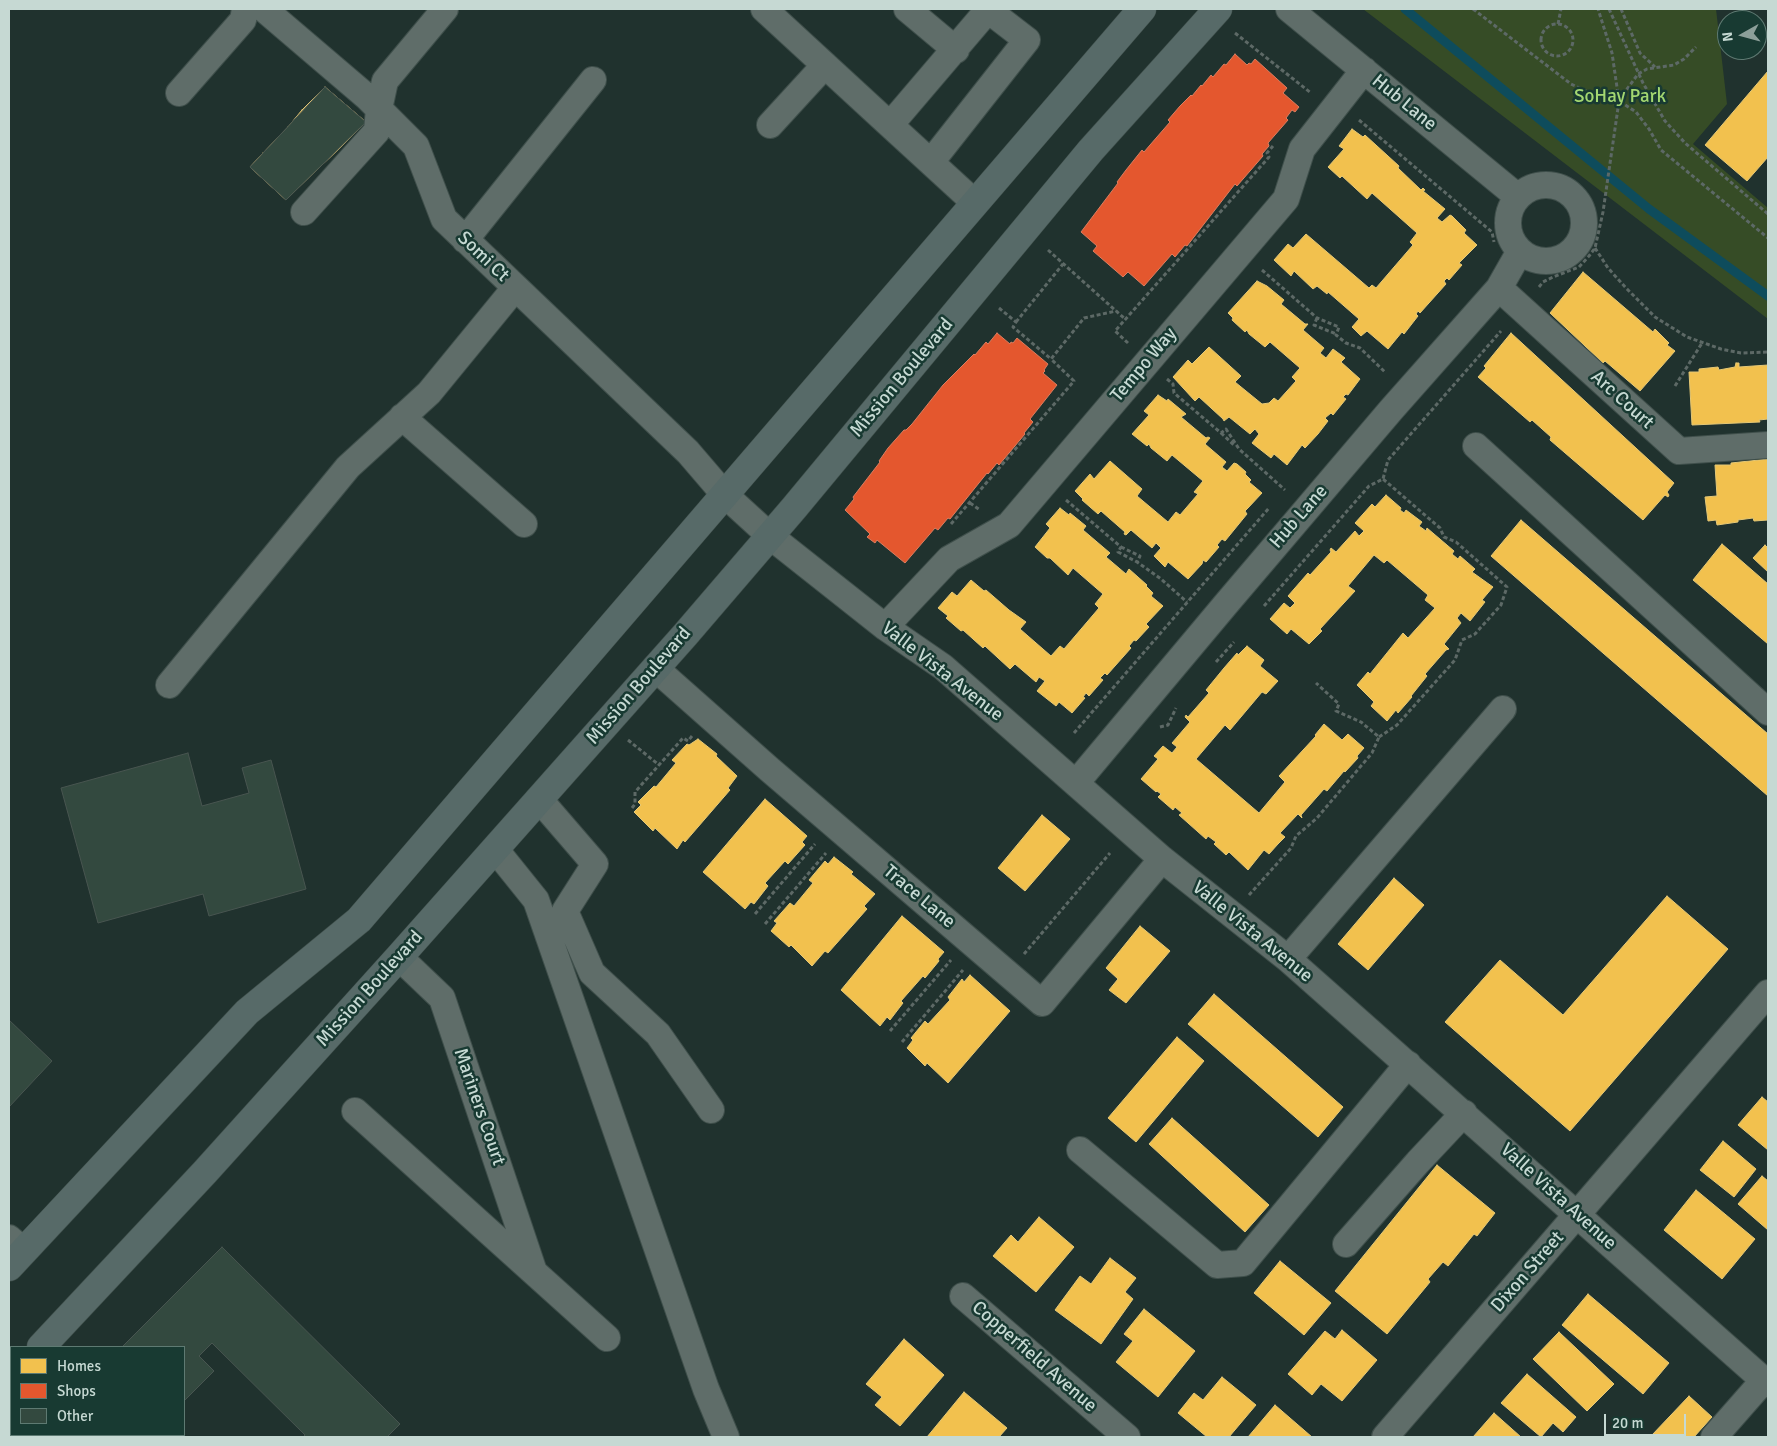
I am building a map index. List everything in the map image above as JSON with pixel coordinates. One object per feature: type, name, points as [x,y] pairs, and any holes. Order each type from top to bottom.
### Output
[{"type":"main road","points":[[14,1252],[247,1012],[359,920],[974,202],[1142,9]]},
{"type":"main road","name":"Mission Boulevard","points":[[42,1346],[204,1172],[399,957],[655,668],[770,536],[1091,150],[1218,9]]},
{"type":"street","points":[[179,93],[243,20],[245,9]]},
{"type":"street","name":"Somi Ct","points":[[264,9],[379,109],[416,146],[444,219],[688,452],[724,494]]},
{"type":"street","points":[[304,212],[377,131],[384,81],[445,9]]},
{"type":"street","points":[[907,9],[956,50]]},
{"type":"street","name":"Hub Lane","points":[[1289,9],[1518,197]]},
{"type":"street","points":[[890,125],[956,50],[988,10],[1027,40],[931,162]]},
{"type":"street","points":[[778,13],[825,65],[974,202]]},
{"type":"street","points":[[770,125],[825,65]]},
{"type":"street","name":"Tempo Way","points":[[885,627],[949,559],[1009,525],[1286,198],[1302,149],[1364,70]]},
{"type":"street","points":[[465,240],[593,80]]},
{"type":"street","points":[[1548,185],[1559,187],[1574,198],[1581,208],[1584,220],[1582,233],[1573,250],[1562,257],[1550,261],[1537,260],[1520,251],[1510,235],[1508,222],[1510,210],[1518,197],[1524,191],[1536,186],[1548,185]]},
{"type":"street","name":"Hub Lane","points":[[1076,783],[1226,604],[1499,288],[1520,251]]},
{"type":"street","points":[[169,685],[348,467],[429,393],[515,288]]},
{"type":"street","name":"Arc Court","points":[[1499,288],[1679,452],[1768,445]]},
{"type":"street","points":[[402,417],[524,524]]},
{"type":"street","points":[[1476,446],[1768,712]]},
{"type":"street","name":"Valle Vista Avenue","points":[[724,494],[770,536],[885,627],[943,668],[1162,859],[1288,959],[1766,1382]]},
{"type":"street","name":"Trace Lane","points":[[655,668],[769,769],[1042,1002],[1162,859]]},
{"type":"street","points":[[1288,959],[1504,709]]},
{"type":"street","points":[[539,799],[595,864],[565,911],[592,973],[658,1034],[711,1110]]},
{"type":"street","points":[[495,849],[536,900],[706,1389],[726,1437]]},
{"type":"street","name":"Mariners Court","points":[[399,957],[442,998],[534,1272]]},
{"type":"street","name":"Dixon Street","points":[[1385,1437],[1768,993]]},
{"type":"street","points":[[1080,1150],[1218,1265],[1243,1263],[1408,1064]]},
{"type":"street","name":"Mariners Court","points":[[355,1111],[607,1338]]},
{"type":"street","points":[[1346,1244],[1464,1113]]},
{"type":"street","name":"Copperfield Avenue","points":[[964,1296],[1127,1437]]},
{"type":"street","points":[[1714,1437],[1766,1382]]},
{"type":"path","points":[[1473,9],[1571,84],[1588,92],[1619,101],[1636,112],[1649,129],[1661,150],[1768,238]]},
{"type":"path","points":[[1558,24],[1561,9]]},
{"type":"path","points":[[1537,290],[1543,282],[1579,267],[1595,248],[1603,212],[1619,101],[1612,53],[1598,9]]},
{"type":"path","points":[[1609,9],[1638,74],[1665,121],[1673,131],[1711,166],[1768,214]]},
{"type":"path","points":[[1622,9],[1640,53],[1656,68]]},
{"type":"path","points":[[1558,24],[1570,31],[1573,40],[1567,52],[1562,55],[1553,56],[1546,52],[1542,46],[1542,36],[1548,27],[1558,24]]},
{"type":"path","points":[[1235,33],[1311,93],[1310,102]]},
{"type":"path","points":[[1619,101],[1638,74],[1646,69],[1674,65],[1684,59],[1696,47]]},
{"type":"path","points":[[1358,119],[1492,232],[1492,249]]},
{"type":"path","points":[[1134,348],[1115,331],[1269,157],[1267,153],[1279,139]]},
{"type":"path","points":[[1595,248],[1608,268],[1655,316],[1687,337],[1721,349],[1741,353],[1768,352]]},
{"type":"path","points":[[1048,250],[1125,320]]},
{"type":"path","points":[[945,529],[952,524],[1003,466],[1074,381],[1013,327],[1063,264]]},
{"type":"path","points":[[1262,270],[1317,318],[1339,326],[1336,334]]},
{"type":"path","points":[[999,308],[1016,322]]},
{"type":"path","points":[[1051,359],[1084,318],[1116,311]]},
{"type":"path","points":[[1317,318],[1314,325],[1336,334],[1346,343],[1360,348],[1386,373]]},
{"type":"path","points":[[1383,479],[1388,460],[1501,331]]},
{"type":"path","points":[[1675,386],[1702,343]]},
{"type":"path","points":[[1163,375],[1173,384],[1174,393],[1285,490]]},
{"type":"path","points":[[1221,433],[1226,429],[1239,449]]},
{"type":"path","points":[[1264,606],[1368,486],[1383,479]]},
{"type":"path","points":[[1247,897],[1291,848],[1296,836],[1317,818],[1372,753],[1379,737],[1397,725],[1455,660],[1462,640],[1475,634],[1501,605],[1507,587],[1456,542],[1444,537],[1440,528],[1383,479]]},
{"type":"path","points":[[1064,498],[1121,547],[1140,556],[1137,562]]},
{"type":"path","points":[[1074,733],[1187,602],[1161,579],[1137,562],[1118,552],[1121,547]]},
{"type":"path","points":[[1316,683],[1339,704],[1336,711],[1361,722],[1379,737]]},
{"type":"path","points":[[632,808],[635,804],[636,792],[682,738],[688,741],[693,734]]},
{"type":"path","points":[[627,740],[659,765]]},
{"type":"path","points":[[755,914],[816,842]]},
{"type":"path","points":[[765,924],[826,852],[834,852]]},
{"type":"path","points":[[1022,956],[1110,853]]},
{"type":"path","points":[[890,1031],[952,959]]},
{"type":"path","points":[[902,1042],[962,970],[970,969]]},
{"type":"green space","name":"SoHay Park","points":[[1363,9],[1716,9],[1717,60],[1722,60],[1727,104],[1693,144],[1768,208],[1768,319]]},
{"type":"building: Homes","points":[[1768,71],[1768,157],[1747,181],[1705,145]]},
{"type":"building: Homes","points":[[325,87],[366,122],[342,146],[302,110]]},
{"type":"building: Homes","points":[[302,110],[342,146],[323,164],[288,127]]},
{"type":"building: Homes","points":[[288,127],[323,164],[299,187],[263,153]]},
{"type":"building: Homes","points":[[1352,129],[1363,137],[1365,135],[1399,166],[1398,168],[1421,190],[1423,188],[1425,190],[1423,191],[1445,209],[1437,218],[1442,222],[1450,215],[1452,216],[1466,230],[1464,233],[1477,245],[1459,263],[1462,265],[1449,280],[1447,278],[1444,281],[1446,284],[1420,313],[1418,311],[1416,314],[1418,316],[1404,334],[1402,332],[1388,349],[1367,331],[1361,336],[1352,327],[1359,319],[1328,292],[1327,294],[1317,286],[1313,289],[1294,271],[1291,276],[1274,260],[1288,244],[1293,248],[1306,234],[1369,288],[1372,285],[1376,288],[1413,245],[1410,242],[1417,233],[1372,193],[1367,199],[1342,176],[1340,178],[1328,167],[1344,149],[1339,146]]},
{"type":"building: Homes","points":[[263,153],[299,187],[286,200],[250,167]]},
{"type":"building: Homes","points":[[1583,272],[1653,332],[1655,329],[1669,343],[1667,345],[1675,351],[1640,391],[1605,361],[1603,363],[1550,313]]},
{"type":"building: Homes","points":[[1257,281],[1267,286],[1284,300],[1281,304],[1305,324],[1308,324],[1303,330],[1324,348],[1320,353],[1326,358],[1333,349],[1345,358],[1341,362],[1360,379],[1348,395],[1346,394],[1343,397],[1346,399],[1333,415],[1331,413],[1325,418],[1328,421],[1318,434],[1305,448],[1302,445],[1287,465],[1274,454],[1271,458],[1252,443],[1259,434],[1255,429],[1250,434],[1229,417],[1224,421],[1199,397],[1195,401],[1173,377],[1188,360],[1192,364],[1209,347],[1241,376],[1235,382],[1262,404],[1269,403],[1274,398],[1278,401],[1296,381],[1292,377],[1300,368],[1270,342],[1265,347],[1249,334],[1247,330],[1245,332],[1232,320],[1233,318],[1228,313]]},
{"type":"building: Homes","points":[[1511,333],[1674,483],[1667,492],[1668,497],[1665,495],[1643,520],[1550,440],[1551,437],[1532,420],[1530,422],[1478,377],[1486,368],[1484,366]]},
{"type":"building: Homes","points":[[1736,363],[1739,363],[1739,367],[1768,365],[1768,419],[1759,420],[1760,422],[1692,425],[1689,372],[1699,372],[1699,369],[1718,367],[1719,370],[1735,367]]},
{"type":"building: Homes","points":[[1158,395],[1167,401],[1168,399],[1186,414],[1181,417],[1206,438],[1210,438],[1205,444],[1226,462],[1222,467],[1227,471],[1234,463],[1237,464],[1246,472],[1245,474],[1251,480],[1249,482],[1262,493],[1245,511],[1247,514],[1225,541],[1222,539],[1217,545],[1219,547],[1206,562],[1203,560],[1202,564],[1188,579],[1168,562],[1165,567],[1154,556],[1161,548],[1156,543],[1152,548],[1131,530],[1126,535],[1124,534],[1125,532],[1101,511],[1098,514],[1075,491],[1090,474],[1094,479],[1110,461],[1142,489],[1137,496],[1168,522],[1176,512],[1180,515],[1198,494],[1194,492],[1203,481],[1172,455],[1167,461],[1151,448],[1149,444],[1147,446],[1132,434],[1149,415],[1144,411]]},
{"type":"building: Homes","points":[[1768,459],[1768,520],[1754,521],[1753,518],[1717,525],[1716,520],[1708,521],[1705,497],[1717,496],[1715,465],[1731,465],[1731,463]]},
{"type":"building: Homes","points":[[1386,495],[1404,513],[1406,510],[1422,522],[1419,526],[1426,531],[1427,528],[1454,551],[1452,554],[1458,559],[1460,556],[1475,569],[1472,572],[1493,587],[1482,600],[1485,602],[1470,621],[1461,613],[1457,618],[1461,623],[1444,644],[1449,649],[1425,674],[1427,676],[1412,697],[1398,713],[1396,710],[1387,721],[1371,706],[1374,702],[1357,685],[1368,672],[1370,674],[1403,633],[1408,638],[1435,608],[1425,600],[1428,595],[1387,560],[1384,563],[1374,555],[1348,586],[1355,591],[1320,629],[1322,631],[1309,644],[1291,629],[1287,634],[1270,619],[1284,603],[1290,608],[1295,603],[1288,596],[1308,573],[1310,575],[1331,552],[1331,548],[1336,552],[1355,531],[1359,536],[1364,531],[1355,523],[1372,504],[1375,507]]},
{"type":"building: Homes","points":[[1060,508],[1069,515],[1070,513],[1086,526],[1083,530],[1110,553],[1106,557],[1126,574],[1129,569],[1147,585],[1153,593],[1151,596],[1163,606],[1146,624],[1149,627],[1136,641],[1134,640],[1129,646],[1131,648],[1107,675],[1105,673],[1100,678],[1103,680],[1089,696],[1086,693],[1083,697],[1085,698],[1072,713],[1059,702],[1056,706],[1037,691],[1045,681],[1039,677],[1036,682],[1015,664],[1010,669],[985,646],[983,648],[963,630],[961,631],[938,608],[952,592],[957,596],[971,580],[1026,622],[1020,629],[1051,656],[1060,646],[1064,649],[1099,608],[1095,604],[1103,594],[1073,568],[1068,575],[1035,547],[1050,528],[1046,524]]},
{"type":"building: Homes","points":[[1521,520],[1768,734],[1768,796],[1491,556]]},
{"type":"building: Homes","points":[[1722,544],[1768,584],[1768,644],[1693,580]]},
{"type":"building: Homes","points":[[1765,545],[1768,548],[1768,572],[1753,558]]},
{"type":"building: Homes","points":[[1247,646],[1264,660],[1260,666],[1278,681],[1266,694],[1262,692],[1230,730],[1225,725],[1196,759],[1259,813],[1285,782],[1279,776],[1316,736],[1324,724],[1342,740],[1348,734],[1364,748],[1357,756],[1358,758],[1327,791],[1324,789],[1301,815],[1302,818],[1298,814],[1280,833],[1285,837],[1269,854],[1264,850],[1248,870],[1229,852],[1226,855],[1214,844],[1216,842],[1208,836],[1206,839],[1179,815],[1182,813],[1175,807],[1173,810],[1158,797],[1161,794],[1141,779],[1158,759],[1154,756],[1163,746],[1172,753],[1177,747],[1172,743],[1190,722],[1185,717],[1186,715],[1188,717],[1209,693],[1206,690],[1237,653],[1238,655]]},
{"type":"building: Homes","points":[[698,739],[717,754],[716,756],[737,776],[728,788],[730,790],[685,842],[683,840],[677,849],[655,828],[653,831],[634,812],[641,805],[638,802],[654,786],[656,787],[676,763],[672,760],[687,744],[689,745]]},
{"type":"building: Homes","points":[[765,799],[807,836],[802,842],[805,845],[788,864],[785,861],[765,883],[768,886],[754,904],[751,902],[745,909],[703,872]]},
{"type":"building: Homes","points":[[1042,815],[1070,839],[1025,891],[998,868]]},
{"type":"building: Homes","points":[[834,857],[853,872],[851,874],[875,894],[864,906],[867,909],[828,953],[825,951],[812,966],[791,945],[789,947],[771,931],[777,923],[774,921],[790,903],[794,906],[813,883],[809,880],[825,861],[828,864]]},
{"type":"building: Homes","points":[[1394,878],[1424,905],[1368,970],[1338,944]]},
{"type":"building: Homes","points":[[1667,896],[1728,949],[1570,1131],[1445,1022],[1500,960],[1563,1015]]},
{"type":"building: Homes","points":[[902,916],[944,952],[925,978],[923,976],[901,1001],[903,1003],[890,1020],[887,1017],[880,1026],[841,990]]},
{"type":"building: Homes","points":[[1140,926],[1170,951],[1126,1003],[1109,990],[1118,979],[1106,968]]},
{"type":"building: Homes","points":[[970,975],[1010,1011],[948,1083],[927,1063],[925,1066],[907,1048],[913,1040],[911,1038],[925,1021],[928,1024],[950,1000],[948,997],[962,979],[964,982]]},
{"type":"building: Homes","points":[[1214,994],[1343,1107],[1318,1137],[1188,1024]]},
{"type":"building: Homes","points":[[1177,1037],[1204,1061],[1136,1142],[1108,1118]]},
{"type":"building: Homes","points":[[1762,1097],[1768,1102],[1768,1150],[1738,1125]]},
{"type":"building: Homes","points":[[1172,1118],[1269,1205],[1245,1232],[1149,1144]]},
{"type":"building: Homes","points":[[1723,1141],[1756,1169],[1734,1197],[1700,1170]]},
{"type":"building: Homes","points":[[1437,1165],[1495,1213],[1477,1236],[1474,1234],[1448,1266],[1443,1262],[1428,1279],[1430,1282],[1387,1334],[1335,1291]]},
{"type":"building: Homes","points":[[1762,1176],[1768,1181],[1768,1230],[1738,1204]]},
{"type":"building: Homes","points":[[1696,1190],[1755,1239],[1722,1279],[1664,1230]]},
{"type":"building: Homes","points":[[1039,1217],[1074,1247],[1036,1292],[993,1256],[1011,1235],[1018,1242]]},
{"type":"building: Homes","points":[[1110,1258],[1136,1278],[1125,1292],[1133,1299],[1101,1344],[1055,1310],[1080,1276],[1091,1284]]},
{"type":"building: Homes","points":[[1280,1261],[1331,1303],[1304,1335],[1254,1293]]},
{"type":"building: Homes","points":[[1588,1294],[1669,1363],[1643,1394],[1562,1325]]},
{"type":"building: Homes","points":[[1144,1309],[1195,1351],[1158,1397],[1116,1362],[1133,1341],[1124,1334]]},
{"type":"building: Homes","points":[[1342,1330],[1377,1360],[1342,1401],[1321,1384],[1312,1395],[1288,1374],[1325,1331],[1335,1339]]},
{"type":"building: Homes","points":[[1559,1332],[1614,1384],[1587,1411],[1533,1359]]},
{"type":"building: Homes","points":[[904,1339],[944,1375],[900,1426],[875,1405],[882,1397],[866,1384]]},
{"type":"building: Homes","points":[[1527,1374],[1576,1417],[1563,1432],[1553,1423],[1541,1437],[1501,1403]]},
{"type":"building: Homes","points":[[1222,1377],[1256,1405],[1229,1437],[1207,1437],[1178,1413],[1194,1393],[1203,1400]]},
{"type":"building: Homes","points":[[964,1392],[1007,1428],[999,1437],[927,1437]]},
{"type":"building: Homes","points":[[1689,1396],[1712,1417],[1694,1437],[1655,1437],[1652,1435]]},
{"type":"building: Homes","points":[[1275,1405],[1312,1437],[1248,1437]]},
{"type":"building: Homes","points":[[1494,1413],[1521,1437],[1473,1437]]},
{"type":"building: Shops","points":[[1235,54],[1247,65],[1251,64],[1255,59],[1287,88],[1283,93],[1299,107],[1295,112],[1292,110],[1286,118],[1288,120],[1268,143],[1269,146],[1262,154],[1263,156],[1237,186],[1235,184],[1187,246],[1185,245],[1175,257],[1172,254],[1144,286],[1128,272],[1123,277],[1093,251],[1097,246],[1081,232],[1126,170],[1142,150],[1144,152],[1170,122],[1168,120],[1180,106],[1211,75],[1213,77],[1224,64],[1226,65]]},
{"type":"building: Shops","points":[[997,333],[1010,344],[1017,338],[1048,364],[1043,373],[1057,385],[1030,419],[1033,422],[1025,434],[999,465],[997,463],[987,473],[950,519],[948,518],[938,530],[935,528],[905,563],[877,540],[875,543],[867,537],[870,534],[845,510],[888,448],[912,424],[943,385],[986,342],[988,344]]},
{"type":"building: Other","points":[[325,87],[366,122],[286,200],[250,167]]},
{"type":"building: Other","points":[[188,753],[202,806],[249,793],[242,768],[271,760],[306,889],[209,916],[203,894],[98,923],[61,788]]},
{"type":"building: Other","points":[[9,1020],[52,1061],[9,1107]]},
{"type":"building: Other","points":[[222,1247],[400,1424],[387,1437],[303,1437],[305,1435],[212,1343],[199,1356],[214,1371],[185,1400],[185,1346],[123,1346]]},
{"type":"building: Other","points":[[86,1436],[87,1437],[41,1437]]},
{"type":"waterway","points":[[1405,9],[1649,209],[1768,296]]}]
